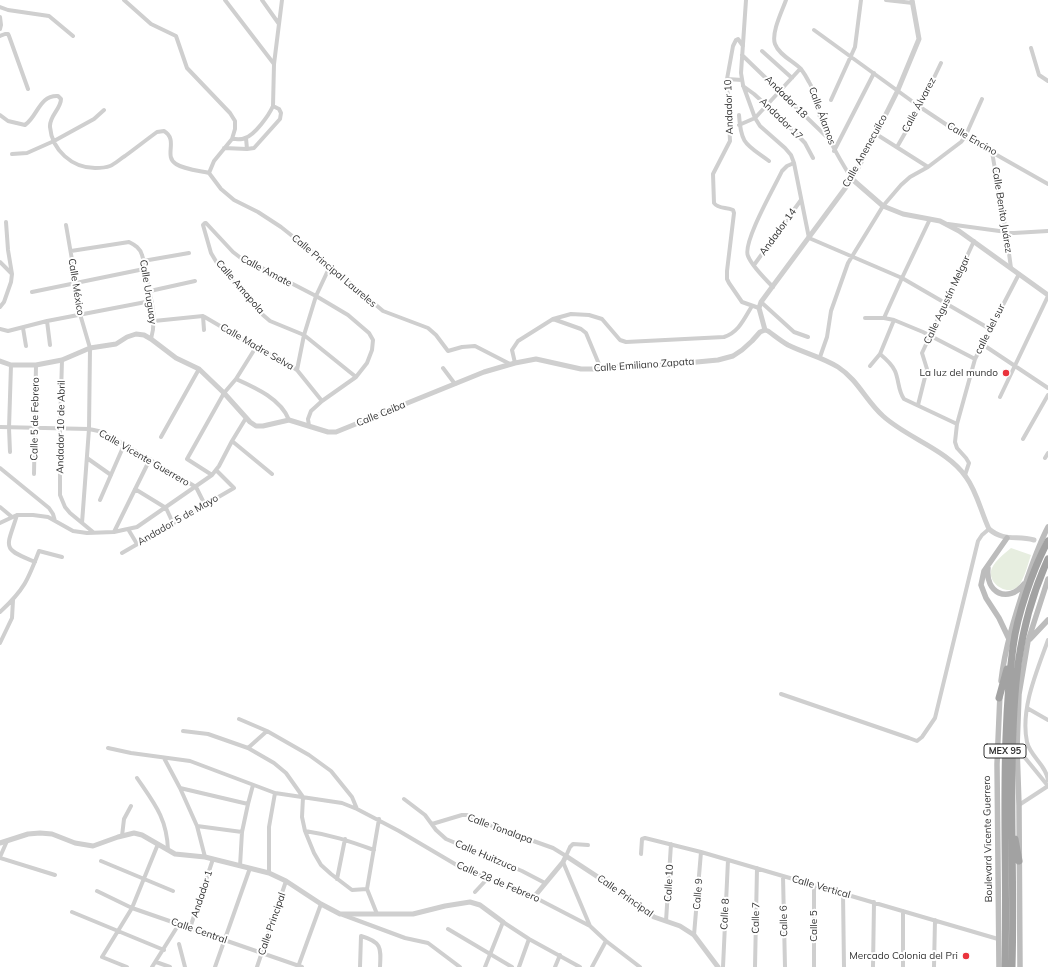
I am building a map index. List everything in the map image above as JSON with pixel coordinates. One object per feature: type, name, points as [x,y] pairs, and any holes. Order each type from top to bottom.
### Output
[{"type":"highway","name":"Boulevard Vicente Guerrero","points":[[1005,967],[1006,903],[1004,819],[1011,642],[1023,603],[1048,541]]},
{"type":"highway","name":"MEX 95","points":[[1012,967],[1011,822],[1014,683],[1020,642],[1028,612],[1048,559]]},
{"type":"highway","points":[[999,698],[1011,642]]},
{"type":"highway","points":[[1011,822],[1019,861]]},
{"type":"main road","name":"Boulevard Vicente Guerrero","points":[[1011,642],[1015,614],[1037,550],[1048,527]]},
{"type":"main road","points":[[1007,538],[984,571],[981,585],[986,598],[999,618],[1011,642]]},
{"type":"main road","points":[[988,564],[987,578],[992,589],[998,592],[1013,594],[1019,590],[1027,580]]},
{"type":"main road","points":[[1020,967],[1019,805],[1017,748],[1020,694],[1028,641],[1048,579]]},
{"type":"main road","points":[[1028,641],[1048,620]]},
{"type":"main road","name":"Boulevard Vicente Guerrero","points":[[999,698],[997,764],[999,967]]},
{"type":"street","points":[[0,115],[8,122],[25,125],[31,121],[40,104],[46,98],[58,96],[61,99],[61,103],[53,115],[50,124],[54,140],[63,155],[76,165],[88,168],[109,167],[157,132],[164,131],[171,138],[170,155],[172,161],[177,165],[209,173],[214,161],[232,139],[236,121],[187,68],[176,36],[151,24],[124,0]]},
{"type":"street","points":[[225,0],[274,64]]},
{"type":"street","points":[[262,0],[279,24]]},
{"type":"street","points":[[232,139],[246,138],[254,132],[267,117],[273,106],[274,64],[282,0]]},
{"type":"street","points":[[746,0],[742,55],[743,85],[755,118],[760,126],[791,155],[794,163],[809,238],[902,278],[990,329]]},
{"type":"street","name":"Calle Álamos","points":[[786,0],[775,30],[775,44],[781,52],[800,69],[810,83],[818,110],[834,151],[852,179]]},
{"type":"street","points":[[831,100],[856,44],[861,0]]},
{"type":"street","points":[[886,0],[913,1]]},
{"type":"street","name":"Calle Anenecuilco","points":[[759,308],[852,179],[876,134],[897,92],[919,39],[913,1]]},
{"type":"street","points":[[0,6],[8,10],[49,16],[73,36]]},
{"type":"street","points":[[0,18],[1,27]]},
{"type":"street","name":"Calle Encino","points":[[814,30],[897,92],[965,137],[1048,184]]},
{"type":"street","points":[[0,36],[8,34],[28,89]]},
{"type":"street","name":"Andador 10","points":[[743,46],[738,39],[733,46],[727,79],[730,141],[713,174],[714,203],[716,206],[729,208],[734,212],[727,279],[742,302],[752,306]]},
{"type":"street","points":[[1031,48],[1039,75],[1048,81]]},
{"type":"street","points":[[762,51],[792,78]]},
{"type":"street","name":"Andador 18","points":[[742,55],[830,140]]},
{"type":"street","name":"Calle Álvarez","points":[[897,147],[920,107],[941,64]]},
{"type":"street","points":[[740,125],[755,118],[800,69]]},
{"type":"street","points":[[834,151],[874,74]]},
{"type":"street","points":[[727,79],[742,80]]},
{"type":"street","name":"Andador 17","points":[[743,85],[767,105],[805,143],[813,158]]},
{"type":"street","points":[[820,357],[827,337],[831,311],[848,263],[883,206],[901,184],[928,167],[965,137],[982,99]]},
{"type":"street","points":[[224,148],[254,148],[280,119],[281,113],[279,109],[273,106]]},
{"type":"street","points":[[12,154],[27,153],[94,119],[104,110]]},
{"type":"street","points":[[739,115],[742,139],[744,143],[769,161]]},
{"type":"street","points":[[876,134],[928,167]]},
{"type":"street","points":[[246,138],[247,149]]},
{"type":"street","name":"Calle Benito Juárez","points":[[992,152],[1011,268]]},
{"type":"street","points":[[773,287],[754,265],[747,254],[752,234],[760,214],[782,171],[787,166],[794,163]]},
{"type":"street","name":"Calle Principal Laureles","points":[[209,173],[221,188],[234,200],[258,212],[281,227],[383,311],[428,328],[448,351],[462,347],[475,346],[512,364]]},
{"type":"street","points":[[852,179],[883,206],[903,214],[930,219],[959,231],[1048,296],[1000,397]]},
{"type":"street","name":"Andador 14","points":[[754,265],[802,200]]},
{"type":"street","points":[[884,318],[930,219]]},
{"type":"street","points":[[0,308],[4,302],[11,282],[12,274],[8,250],[6,222]]},
{"type":"street","name":"Calle Amate","points":[[205,223],[233,252],[246,262],[260,267],[316,296],[348,315],[369,334],[373,340],[372,350],[368,363],[356,377]]},
{"type":"street","name":"Calle Amapola","points":[[205,223],[203,226],[211,252],[217,263],[237,287],[270,321],[304,335],[356,377]]},
{"type":"street","points":[[944,224],[1006,232],[1027,233],[1048,231]]},
{"type":"street","name":"Calle México","points":[[66,225],[80,314],[90,348],[89,429],[82,523]]},
{"type":"street","name":"Calle Agustín Melgar","points":[[918,405],[927,369],[922,353],[974,241]]},
{"type":"street","name":"Calle Uruguay","points":[[71,251],[129,242],[136,246],[142,254],[144,269],[150,291],[154,321],[151,339]]},
{"type":"street","points":[[143,261],[189,253]]},
{"type":"street","points":[[0,262],[12,274]]},
{"type":"street","points":[[298,370],[304,335],[316,296],[330,266]]},
{"type":"street","points":[[32,292],[144,269]]},
{"type":"street","name":"calle del sur","points":[[965,475],[969,463],[957,448],[955,442],[957,424],[975,359],[1019,274]]},
{"type":"street","points":[[150,291],[195,281]]},
{"type":"street","points":[[0,329],[8,331],[80,314],[151,301]]},
{"type":"street","points":[[762,302],[794,332],[808,337]]},
{"type":"street","points":[[512,364],[512,350],[518,341],[553,319],[571,314],[589,315],[602,320],[620,340],[626,342],[724,337],[737,331],[752,306],[759,308],[765,330],[789,345],[820,357],[838,367],[852,378],[876,410],[884,417],[901,430],[953,463],[965,475],[970,484],[989,529],[1000,536],[1007,538],[1020,537],[1034,540]]},
{"type":"street","points":[[154,321],[203,316],[204,330]]},
{"type":"street","name":"Calle Madre Selva","points":[[203,316],[298,370],[322,401]]},
{"type":"street","points":[[866,318],[884,318],[894,320],[930,336],[975,359]]},
{"type":"street","points":[[553,319],[581,329],[586,333],[601,369]]},
{"type":"street","points":[[870,366],[880,354],[894,320]]},
{"type":"street","points":[[47,321],[50,345]]},
{"type":"street","points":[[23,328],[26,346]]},
{"type":"street","name":"Calle Emiliano Zapata","points":[[512,364],[536,360],[581,369],[601,369],[718,360],[733,356],[742,350],[760,332],[765,330]]},
{"type":"street","points":[[0,361],[12,365],[36,365],[62,360],[90,348],[116,344],[127,337],[136,334],[144,335],[176,358],[199,370],[224,393],[246,418],[212,475],[137,527],[114,532],[87,533],[72,530],[48,517],[33,515],[12,517],[0,523]]},
{"type":"street","points":[[982,344],[1048,388]]},
{"type":"street","points":[[212,475],[187,459],[224,393],[236,379],[256,347]]},
{"type":"street","points":[[880,354],[895,370],[901,395],[904,399],[957,424]]},
{"type":"street","name":"Andador 10 de Abril","points":[[62,360],[60,495],[70,513],[82,523]]},
{"type":"street","name":"Calle Ceiba","points":[[246,418],[256,426],[263,426],[289,420],[328,432],[336,432],[484,372],[512,364]]},
{"type":"street","points":[[10,452],[9,428],[12,365]]},
{"type":"street","name":"Calle 5 de Febrero","points":[[34,474],[36,365]]},
{"type":"street","points":[[444,368],[455,384]]},
{"type":"street","points":[[161,437],[199,370]]},
{"type":"street","points":[[309,426],[308,419],[311,411],[322,401],[356,377]]},
{"type":"street","points":[[236,379],[267,395],[285,412],[289,420]]},
{"type":"street","points":[[1023,440],[1048,395]]},
{"type":"street","name":"Calle Vicente Guerrero","points":[[0,428],[89,429],[104,432],[196,487],[205,505]]},
{"type":"street","points":[[232,441],[272,474]]},
{"type":"street","points":[[100,500],[124,445]]},
{"type":"street","points":[[1045,458],[1048,453]]},
{"type":"street","points":[[87,458],[111,475]]},
{"type":"street","points":[[114,532],[150,459]]},
{"type":"street","points":[[0,468],[49,508],[53,514],[54,521]]},
{"type":"street","name":"Andador 5 de Mayo","points":[[122,553],[234,488],[216,470]]},
{"type":"street","points":[[135,489],[166,508],[173,523]]},
{"type":"street","points":[[0,507],[12,517]]},
{"type":"street","points":[[18,516],[8,544],[10,550],[35,562]]},
{"type":"street","points":[[82,523],[93,532]]},
{"type":"street","points":[[128,529],[137,544]]},
{"type":"street","points":[[781,694],[917,741],[922,737],[934,718],[978,541],[989,529]]},
{"type":"street","points":[[0,612],[13,600],[26,583],[39,551],[62,557]]},
{"type":"street","points":[[0,643],[12,618],[13,600]]},
{"type":"street","points":[[1048,640],[1046,653],[1027,708],[1028,747],[1045,770],[1048,786]]},
{"type":"street","points":[[1027,708],[1048,720]]},
{"type":"street","points":[[239,719],[267,731],[309,754],[331,771],[352,797],[357,809]]},
{"type":"street","points":[[183,731],[208,734],[248,748],[274,763],[286,773],[303,798],[302,817],[305,831],[314,853],[321,865],[352,890],[367,889]]},
{"type":"street","points":[[248,748],[267,731]]},
{"type":"street","name":"Calle 28 de Febrero","points":[[108,748],[131,753],[190,761],[275,793],[342,803],[357,809],[379,819],[460,867],[534,896],[590,926],[606,941],[640,967]]},
{"type":"street","points":[[1017,748],[1048,786]]},
{"type":"street","points":[[164,758],[180,788],[197,826],[205,857]]},
{"type":"street","points":[[137,778],[157,806],[168,838],[168,850]]},
{"type":"street","points":[[240,866],[242,832],[253,785]]},
{"type":"street","points":[[1019,805],[1048,786]]},
{"type":"street","points":[[180,788],[248,804]]},
{"type":"street","points":[[269,873],[269,827],[275,793]]},
{"type":"street","name":"Calle Huitzuco","points":[[404,799],[425,815],[436,830],[446,839],[510,866],[545,883]]},
{"type":"street","points":[[122,836],[124,819],[131,806]]},
{"type":"street","name":"Calle Tonalapa","points":[[432,824],[462,815],[467,815],[497,828],[553,848],[566,856]]},
{"type":"street","points":[[377,914],[367,889],[379,819]]},
{"type":"street","points":[[197,826],[242,832]]},
{"type":"street","points":[[305,831],[328,834],[374,850]]},
{"type":"street","points":[[0,843],[28,834],[40,833],[52,834],[75,843],[93,846],[122,836],[134,834],[142,836],[175,854],[205,857],[269,873],[286,881],[321,904],[340,914],[404,938],[428,943],[460,967]]},
{"type":"street","name":"Calle Vertical","points":[[641,854],[643,838],[671,844],[998,939]]},
{"type":"street","points":[[337,879],[345,839]]},
{"type":"street","points":[[7,841],[0,858],[55,875]]},
{"type":"street","points":[[127,967],[102,957],[132,908],[158,844]]},
{"type":"street","points":[[534,896],[563,862],[573,844],[588,845]]},
{"type":"street","name":"Calle 10","points":[[666,921],[671,844]]},
{"type":"street","name":"Calle 9","points":[[694,936],[701,852]]},
{"type":"street","name":"Calle Principal","points":[[566,856],[604,881],[647,913],[680,926],[694,936],[718,967]]},
{"type":"street","name":"Andador 1","points":[[190,928],[213,859]]},
{"type":"street","name":"Calle 8","points":[[723,967],[728,860]]},
{"type":"street","points":[[101,861],[173,891]]},
{"type":"street","points":[[563,862],[590,926]]},
{"type":"street","points":[[214,967],[250,868]]},
{"type":"street","name":"Calle 7","points":[[755,967],[757,868]]},
{"type":"street","name":"Calle 6","points":[[783,876],[784,967]]},
{"type":"street","points":[[475,892],[488,878]]},
{"type":"street","name":"Calle Principal","points":[[257,967],[286,881]]},
{"type":"street","name":"Calle 5","points":[[814,885],[814,967]]},
{"type":"street","name":"Calle Central","points":[[97,891],[132,908],[300,967]]},
{"type":"street","points":[[843,893],[844,967]]},
{"type":"street","points":[[340,914],[413,914],[445,906],[470,902],[480,905],[529,939],[580,967]]},
{"type":"street","points":[[873,967],[874,902]]},
{"type":"street","points":[[300,967],[321,904]]},
{"type":"street","points":[[903,911],[903,967]]},
{"type":"street","points":[[72,912],[164,950]]},
{"type":"street","points":[[934,967],[935,920]]},
{"type":"street","points":[[485,967],[489,953],[503,922]]},
{"type":"street","points":[[152,967],[179,924]]},
{"type":"street","points":[[448,929],[512,967]]},
{"type":"street","points":[[360,967],[361,936],[366,937],[379,946],[380,967]]},
{"type":"street","points":[[519,967],[529,939]]},
{"type":"street","points":[[592,967],[606,941]]},
{"type":"street","points":[[178,944],[185,967]]},
{"type":"street","points":[[555,967],[560,955]]},
{"type":"street","points":[[156,962],[170,967]]},
{"type":"shaded area","points":[[1011,548],[1031,555],[1020,584],[1016,588],[1010,590],[995,584],[991,574],[992,568],[996,562]]},
{"type":"place","name":"La luz del mundo","points":[[1006,373]]},
{"type":"place","name":"Mercado Colonia del Pri","points":[[966,956]]}]
